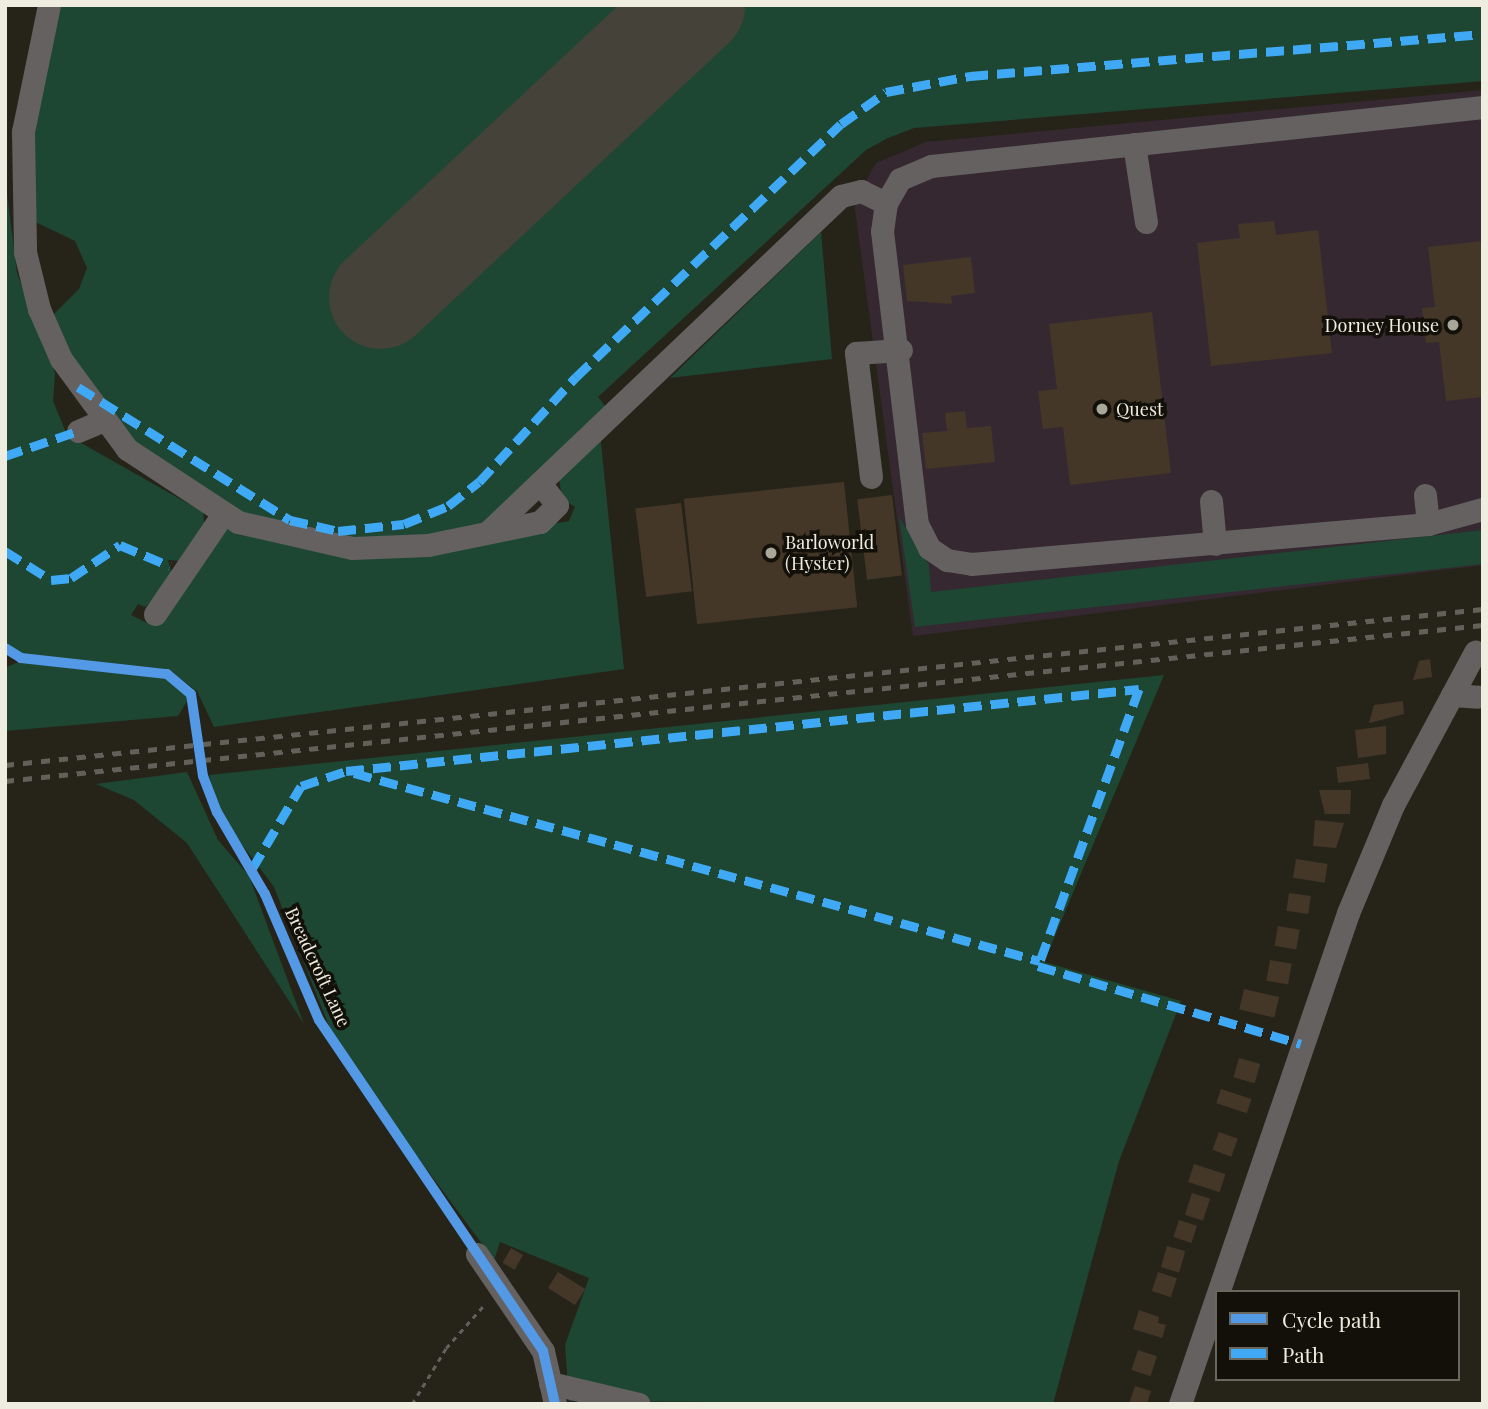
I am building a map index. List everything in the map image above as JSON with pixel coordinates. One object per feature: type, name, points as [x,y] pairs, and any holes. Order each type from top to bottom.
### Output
[{"type":"street","points":[[49,5],[26,103],[22,236],[49,336],[102,421],[139,460],[223,514],[269,533],[352,548],[428,545],[488,533],[552,515],[555,500],[540,483]]},
{"type":"street","points":[[1483,107],[931,166],[900,179],[887,203],[882,231],[901,350],[917,524],[929,548],[947,561],[1215,544],[1428,524],[1483,509]]},
{"type":"street","points":[[1135,144],[1146,222]]},
{"type":"street","points":[[488,533],[841,196],[861,191],[887,203]]},
{"type":"street","points":[[871,477],[856,354],[901,350]]},
{"type":"street","points":[[78,431],[102,421]]},
{"type":"street","points":[[1425,495],[1428,524]]},
{"type":"street","points":[[1211,501],[1215,544]]},
{"type":"street","points":[[155,614],[176,570],[223,514]]},
{"type":"street","points":[[1219,1290],[1348,913],[1475,652]]},
{"type":"street","points":[[1452,695],[1478,697]]},
{"type":"street","points":[[477,1254],[543,1351],[553,1393],[639,1404]]},
{"type":"street","points":[[1180,1404],[1215,1302]]},
{"type":"path","points":[[412,1404],[446,1348],[500,1288]]},
{"type":"shaded area","points":[[1483,90],[1483,565],[913,636],[854,202],[876,163],[926,142]]},
{"type":"green space","points":[[54,5],[1483,5],[1483,81],[914,128],[888,138],[866,150],[598,397],[606,407],[481,527],[370,545],[253,523],[131,446],[48,320],[79,289],[87,268],[75,241],[29,219],[28,174]]},
{"type":"green space","points":[[5,178],[17,273],[55,373],[53,401],[67,435],[203,512],[205,528],[180,561],[168,560],[172,574],[155,598],[145,607],[138,604],[131,615],[147,623],[167,616],[214,537],[232,525],[305,549],[387,553],[569,521],[575,507],[562,498],[559,479],[600,433],[624,669],[214,727],[197,691],[169,670],[24,657],[5,642]]},
{"type":"green space","points":[[821,232],[832,359],[670,378]]},
{"type":"green space","points":[[899,517],[929,565],[931,592],[1483,530],[1483,564],[915,627]]},
{"type":"green space","points":[[18,662],[144,671],[165,677],[190,696],[178,716],[5,731],[5,668]]},
{"type":"green space","points":[[1164,675],[1044,962],[1181,1001],[1119,1161],[1053,1404],[569,1401],[565,1345],[589,1278],[500,1242],[494,1260],[339,1051],[274,887],[220,815],[209,775]]},
{"type":"green space","points":[[187,772],[218,840],[249,876],[304,1024],[187,843],[134,800],[96,784]]},
{"type":"building","points":[[1274,221],[1276,235],[1318,230],[1332,353],[1211,366],[1197,243],[1240,238],[1238,224]]},
{"type":"building","name":"Dorney House","points":[[1483,241],[1483,397],[1446,401],[1439,342],[1426,343],[1422,308],[1435,307],[1428,247]]},
{"type":"building","points":[[971,257],[975,293],[951,296],[952,304],[907,301],[903,265]]},
{"type":"building","name":"Quest","points":[[1152,312],[1171,473],[1070,485],[1063,427],[1043,429],[1038,391],[1057,389],[1049,324]]},
{"type":"building","points":[[965,411],[967,428],[991,426],[995,462],[926,469],[922,433],[947,431],[945,413]]},
{"type":"building","name":"Barloworld (Hyster)","points":[[844,482],[857,607],[697,624],[684,499]]},
{"type":"building","points":[[892,495],[902,575],[867,580],[857,499]]},
{"type":"building","points":[[681,503],[692,591],[646,597],[635,509]]},
{"type":"building","points":[[1430,659],[1432,677],[1413,680],[1419,661]]},
{"type":"building","points":[[1403,701],[1404,714],[1369,723],[1374,705]]},
{"type":"building","points":[[1386,726],[1386,754],[1358,758],[1355,730]]},
{"type":"building","points":[[1368,763],[1370,779],[1338,783],[1336,767]]},
{"type":"building","points":[[1319,790],[1351,790],[1350,814],[1325,814]]},
{"type":"building","points":[[1315,820],[1344,823],[1336,848],[1313,846]]},
{"type":"building","points":[[1296,859],[1328,864],[1325,883],[1293,878]]},
{"type":"building","points":[[1289,893],[1311,896],[1308,914],[1286,911]]},
{"type":"building","points":[[1278,926],[1300,930],[1296,950],[1275,946]]},
{"type":"building","points":[[1270,960],[1292,964],[1288,985],[1266,981]]},
{"type":"building","points":[[1244,989],[1279,997],[1274,1018],[1239,1009]]},
{"type":"building","points":[[1239,1058],[1260,1064],[1255,1083],[1233,1077]]},
{"type":"building","points":[[1221,1089],[1251,1099],[1247,1113],[1216,1103]]},
{"type":"building","points":[[1219,1132],[1238,1139],[1231,1157],[1213,1150]]},
{"type":"building","points":[[1194,1164],[1225,1174],[1220,1192],[1188,1182]]},
{"type":"building","points":[[1192,1193],[1210,1199],[1203,1221],[1185,1215]]},
{"type":"building","points":[[1179,1220],[1197,1226],[1192,1243],[1173,1237]]},
{"type":"building","points":[[1167,1246],[1185,1251],[1179,1272],[1161,1267]]},
{"type":"building","points":[[511,1248],[523,1255],[515,1270],[502,1263]]},
{"type":"building","points":[[558,1272],[585,1289],[575,1305],[548,1288]]},
{"type":"building","points":[[1158,1272],[1177,1278],[1171,1297],[1152,1291]]},
{"type":"building","points":[[1139,1310],[1159,1317],[1158,1323],[1166,1325],[1162,1338],[1133,1329]]},
{"type":"building","points":[[1138,1350],[1157,1356],[1151,1376],[1132,1370]]},
{"type":"building","points":[[1135,1386],[1151,1391],[1147,1404],[1129,1404]]},
{"type":"runway","points":[[380,297],[693,5]]},
{"type":"railway","points":[[5,765],[1483,609]]},
{"type":"railway","points":[[5,781],[1483,625]]},
{"type":"marked path","points":[[78,387],[290,520],[338,531],[404,524],[448,506],[479,482],[576,377],[841,124],[886,92],[970,76],[1483,34]]},
{"type":"marked path","points":[[5,456],[78,431]]},
{"type":"marked path","points":[[5,551],[51,580],[71,578],[120,545],[170,566]]},
{"type":"marked path","points":[[252,869],[301,786],[346,771],[1139,689],[1038,966],[1301,1044]]},
{"type":"marked path","points":[[354,773],[1040,961]]},
{"type":"cycle path","name":"Breadcroft Lane","points":[[5,648],[21,658],[167,674],[191,694],[203,776],[217,812],[265,894],[319,1020],[543,1351],[555,1404]]},
{"type":"place","name":"Dorney House","points":[[1453,325]]},
{"type":"place","name":"Quest","points":[[1102,409]]},
{"type":"place","name":"Barloworld (Hyster)","points":[[771,553]]}]
